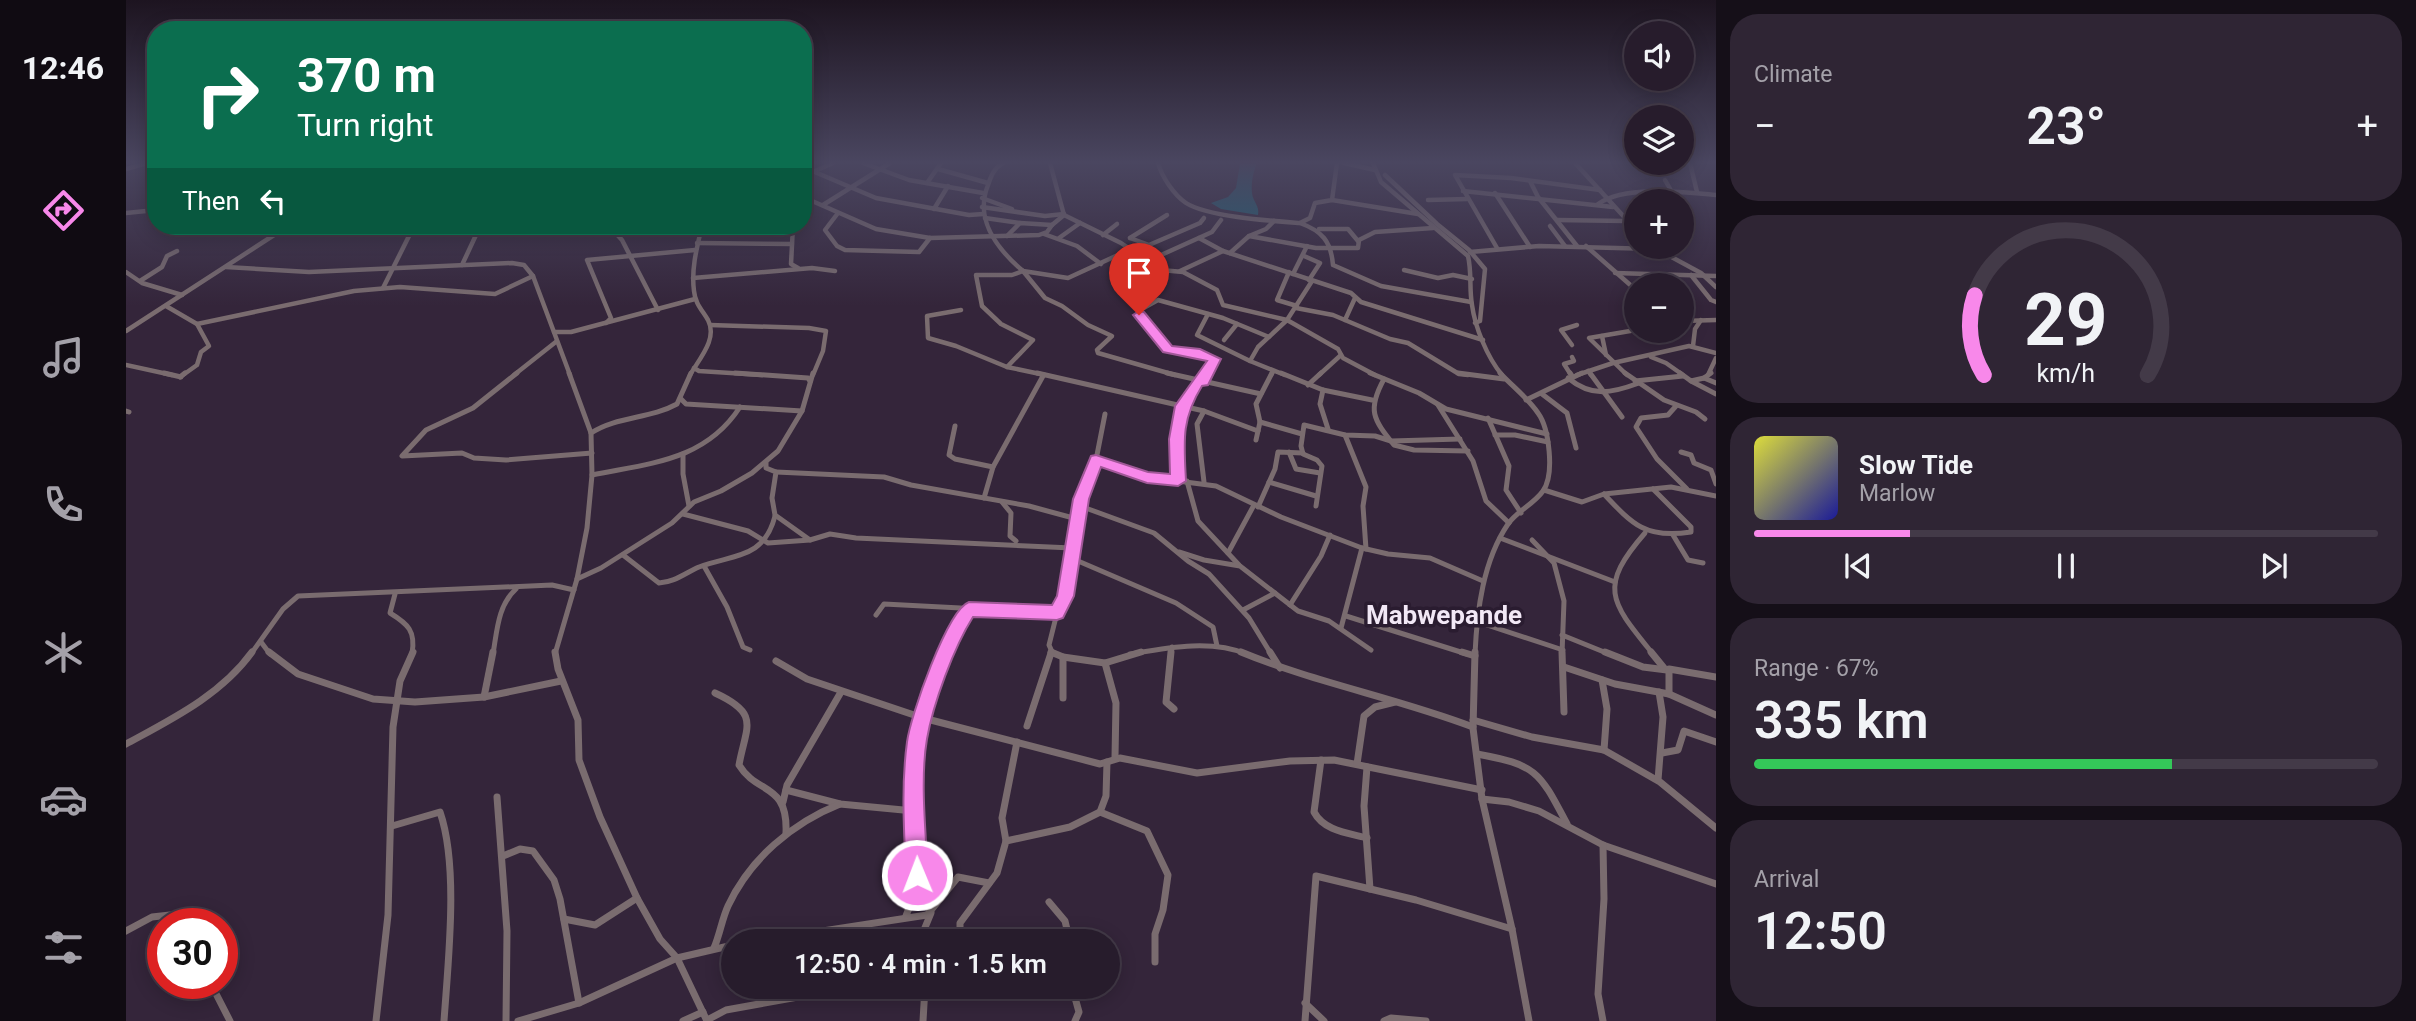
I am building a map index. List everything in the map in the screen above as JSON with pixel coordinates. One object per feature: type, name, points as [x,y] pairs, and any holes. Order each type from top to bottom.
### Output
[{"type":"street","points":[[126,213],[147,211]]},
{"type":"street","points":[[834,211],[876,229],[930,238],[991,238],[1044,234],[1059,238],[1101,264]]},
{"type":"street","points":[[945,211],[1020,223],[1052,225]]},
{"type":"street","points":[[982,211],[991,238],[997,247],[1023,271],[1045,298],[1062,306],[1088,325],[1112,336],[1097,350],[1098,353],[1261,394]]},
{"type":"street","points":[[1009,211],[1045,215],[1064,214],[1121,243],[1161,270],[1170,273],[1223,251]]},
{"type":"street","points":[[1218,211],[1300,223],[1319,229],[1348,229],[1358,241],[1359,248],[1307,246],[1249,236]]},
{"type":"street","points":[[1300,223],[1310,218],[1312,211]]},
{"type":"street","points":[[1397,211],[1418,214]]},
{"type":"street","points":[[1414,211],[1469,259],[1475,323],[1504,379],[1539,414],[1547,434],[1550,474],[1544,490],[1509,523],[1488,562],[1483,581],[1475,656],[1473,724],[1482,795],[1529,1021]]},
{"type":"street","points":[[1423,211],[1473,252],[1485,269],[1480,321],[1475,323]]},
{"type":"street","points":[[1474,211],[1497,248]]},
{"type":"street","points":[[1506,211],[1530,247]]},
{"type":"street","points":[[1549,211],[1577,246]]},
{"type":"street","points":[[838,213],[825,230],[837,245],[846,250],[859,253],[922,251],[930,238]]},
{"type":"street","points":[[1044,234],[1064,214]]},
{"type":"street","points":[[1121,243],[1167,215]]},
{"type":"street","points":[[1130,238],[1149,245],[1200,223],[1204,218]]},
{"type":"street","points":[[1161,255],[1216,229],[1221,220]]},
{"type":"street","points":[[1557,220],[1624,221]]},
{"type":"street","points":[[1230,253],[1249,236],[1266,229],[1274,221]]},
{"type":"street","points":[[1007,237],[1020,223]]},
{"type":"street","points":[[1059,238],[1080,223]]},
{"type":"street","points":[[1103,235],[1117,224]]},
{"type":"street","points":[[1550,226],[1565,247]]},
{"type":"street","points":[[1358,241],[1375,232],[1433,228]]},
{"type":"street","points":[[1319,229],[1332,248],[1333,264],[1355,288],[1361,302],[1483,340]]},
{"type":"street","points":[[126,331],[273,235]]},
{"type":"street","points":[[383,288],[387,286],[391,268],[409,235]]},
{"type":"street","points":[[462,265],[476,235]]},
{"type":"street","points":[[617,235],[658,310]]},
{"type":"street","points":[[591,433],[604,425],[670,408],[681,399],[710,337],[710,325],[694,301],[695,250],[699,235]]},
{"type":"street","points":[[792,235],[791,264],[800,268]]},
{"type":"street","points":[[1199,238],[1223,251],[1310,280],[1471,302]]},
{"type":"street","points":[[697,243],[792,244]]},
{"type":"street","points":[[1307,246],[1304,256],[1291,273],[1277,300],[1333,315],[1390,339],[1411,344],[1421,353],[1448,365],[1459,374],[1504,379]]},
{"type":"street","points":[[1586,246],[1624,280]]},
{"type":"street","points":[[1465,254],[1497,248],[1624,247]]},
{"type":"street","points":[[1007,367],[1033,340],[1001,324],[982,306],[976,275],[1012,275],[1023,271],[1068,278],[1131,249]]},
{"type":"street","points":[[606,323],[610,316],[586,262],[589,259],[695,250]]},
{"type":"street","points":[[140,281],[162,267],[167,256],[177,251]]},
{"type":"street","points":[[1250,361],[1258,347],[1287,320],[1320,262],[1304,256]]},
{"type":"street","points":[[1669,259],[1713,276],[1716,286]]},
{"type":"street","points":[[226,267],[293,272],[522,264],[533,276],[591,433],[592,475],[587,528],[577,579],[555,654],[561,681],[572,700],[578,720],[579,760],[600,817],[637,898],[660,939],[677,958],[705,1018]]},
{"type":"street","points":[[694,278],[800,268],[835,271]]},
{"type":"street","points":[[1404,270],[1438,278],[1453,275],[1472,279]]},
{"type":"street","points":[[1180,271],[1217,290],[1223,305],[1287,320],[1335,347],[1341,355],[1362,370],[1419,393],[1438,405],[1455,412],[1547,434]]},
{"type":"street","points":[[126,272],[140,281],[182,295]]},
{"type":"street","points":[[1615,273],[1624,273]]},
{"type":"street","points":[[1694,275],[1713,276]]},
{"type":"street","points":[[197,324],[339,293],[383,288],[495,294],[533,276]]},
{"type":"street","points":[[1694,279],[1711,300],[1716,302]]},
{"type":"street","points":[[1345,320],[1355,288]]},
{"type":"street","points":[[1178,481],[1177,439],[1182,406],[1215,359],[1200,353],[1167,349],[1139,312],[1156,300],[1208,314],[1269,337]]},
{"type":"street","points":[[592,453],[573,452],[490,460],[470,458],[462,453],[402,456],[421,434],[473,408],[555,337],[694,301]]},
{"type":"street","points":[[126,365],[181,378],[197,365],[201,352],[209,346],[197,324],[166,306]]},
{"type":"street","points":[[961,310],[927,316],[928,338],[956,346],[1007,367],[1096,384],[1204,411],[1258,431]]},
{"type":"street","points":[[1208,314],[1197,335],[1308,385],[1372,400]]},
{"type":"street","points":[[1694,320],[1716,320]]},
{"type":"street","points":[[1693,346],[1695,330],[1701,320]]},
{"type":"street","points":[[1224,340],[1237,324]]},
{"type":"street","points":[[577,579],[623,555],[683,514],[689,506],[736,483],[766,463],[786,441],[802,411],[810,381],[823,351],[827,333],[824,330],[710,325]]},
{"type":"street","points":[[1572,345],[1561,330],[1577,325]]},
{"type":"street","points":[[1624,332],[1589,338],[1607,358],[1637,382],[1676,406],[1694,409],[1705,419]]},
{"type":"street","points":[[1602,336],[1607,358]]},
{"type":"street","points":[[1525,400],[1588,371],[1693,346],[1716,356],[1711,373],[1704,379]]},
{"type":"street","points":[[1308,385],[1341,355]]},
{"type":"street","points":[[1572,357],[1574,361],[1564,364],[1570,377],[1581,390],[1603,395],[1637,382],[1683,376]]},
{"type":"street","points":[[1646,357],[1659,359],[1690,381],[1715,394]]},
{"type":"street","points":[[694,368],[699,371],[804,378],[810,381]]},
{"type":"street","points":[[1256,440],[1260,422],[1256,404],[1273,370]]},
{"type":"street","points":[[1588,371],[1603,395],[1622,417]]},
{"type":"street","points":[[984,498],[993,467],[1043,376]]},
{"type":"street","points":[[1384,379],[1372,400],[1375,418],[1391,441]]},
{"type":"street","points":[[1690,381],[1704,379],[1716,383]]},
{"type":"street","points":[[1323,390],[1320,404],[1328,429]]},
{"type":"street","points":[[1542,394],[1567,413],[1576,448]]},
{"type":"street","points":[[681,399],[686,404],[802,411]]},
{"type":"street","points":[[1438,405],[1468,451],[1478,474],[1482,495],[1509,523]]},
{"type":"street","points":[[1676,406],[1668,415],[1641,418],[1636,427],[1657,459],[1687,489]]},
{"type":"street","points":[[592,475],[683,454],[716,439],[732,423],[740,407]]},
{"type":"street","points":[[1204,411],[1197,424],[1204,482]]},
{"type":"street","points":[[1027,726],[1051,653],[1049,645],[1057,613],[1065,596],[1077,519],[1096,460],[1105,414]]},
{"type":"street","points":[[1488,418],[1509,466],[1509,484],[1506,490],[1521,513]]},
{"type":"street","points":[[1260,422],[1302,434]]},
{"type":"street","points":[[1304,453],[1302,434],[1307,425],[1345,435],[1375,436],[1404,449],[1468,451]]},
{"type":"street","points":[[955,426],[949,455],[955,459],[993,467]]},
{"type":"street","points":[[1515,435],[1524,428]]},
{"type":"street","points":[[1341,628],[1364,548],[1363,506],[1366,487],[1345,435]]},
{"type":"street","points":[[1495,435],[1515,435],[1548,442]]},
{"type":"street","points":[[1391,441],[1460,439]]},
{"type":"street","points":[[1228,553],[1269,482],[1278,452],[1304,453],[1319,462],[1321,466],[1316,506]]},
{"type":"street","points":[[1289,452],[1296,469],[1320,473]]},
{"type":"street","points":[[1681,452],[1691,455],[1695,463],[1711,470],[1716,484]]},
{"type":"street","points":[[683,454],[683,474],[689,506]]},
{"type":"street","points":[[1096,460],[1147,477],[1204,482],[1256,506],[1364,548],[1388,554],[1430,558],[1483,581]]},
{"type":"street","points":[[766,463],[766,468],[776,472],[884,477],[1077,519]]},
{"type":"street","points":[[623,555],[662,583],[704,566],[750,554],[766,542],[774,526],[772,498],[776,472]]},
{"type":"street","points":[[1187,481],[1198,521],[1240,566],[1290,605],[1341,628],[1371,650]]},
{"type":"street","points":[[1269,482],[1316,496]]},
{"type":"street","points":[[1604,494],[1646,533],[1673,535],[1692,530],[1653,488]]},
{"type":"street","points":[[1544,490],[1582,502],[1604,494],[1653,488],[1687,489],[1716,496]]},
{"type":"street","points":[[1002,502],[1011,513],[1010,536],[1021,544]]},
{"type":"street","points":[[1080,506],[1145,528],[1209,574],[1243,610],[1280,668]]},
{"type":"street","points":[[683,514],[748,531],[766,542],[803,543],[830,534],[867,539],[1072,548]]},
{"type":"street","points":[[775,516],[812,540]]},
{"type":"street","points":[[1646,533],[1627,551],[1619,565],[1615,582],[1615,602],[1620,615],[1666,669],[1669,694]]},
{"type":"street","points":[[1290,605],[1321,556],[1330,535]]},
{"type":"street","points":[[1673,535],[1688,561],[1703,563]]},
{"type":"street","points":[[1500,537],[1615,582]]},
{"type":"street","points":[[1532,540],[1556,567],[1564,601],[1564,712]]},
{"type":"street","points":[[1176,551],[1204,560],[1240,566]]},
{"type":"street","points":[[1071,558],[1114,578],[1149,590],[1212,625],[1217,635],[1217,646]]},
{"type":"street","points":[[704,566],[727,607],[743,647],[750,650]]},
{"type":"street","points":[[126,744],[163,725],[237,672],[288,603],[298,596],[517,589],[559,585],[574,590]]},
{"type":"street","points":[[484,698],[502,608],[508,596],[517,589]]},
{"type":"street","points":[[1243,610],[1275,593]]},
{"type":"street","points":[[376,1021],[386,942],[387,867],[392,826],[392,753],[400,681],[412,655],[415,638],[411,627],[390,612],[395,594]]},
{"type":"street","points":[[876,615],[884,604],[1057,613]]},
{"type":"street","points":[[906,916],[917,887],[914,811],[917,739],[947,647],[969,610]]},
{"type":"street","points":[[1346,616],[1475,656]]},
{"type":"street","points":[[1478,622],[1563,650]]},
{"type":"street","points":[[1562,635],[1643,667],[1716,677]]},
{"type":"street","points":[[261,642],[274,658],[298,674],[366,698],[415,702],[484,698],[561,681]]},
{"type":"street","points":[[1051,653],[1105,663],[1128,654],[1172,646],[1232,648],[1280,668],[1473,724],[1604,750],[1658,780],[1692,805],[1716,828]]},
{"type":"street","points":[[1172,646],[1166,702],[1174,709]]},
{"type":"street","points":[[1063,657],[1063,698]]},
{"type":"street","points":[[776,661],[807,679],[841,692],[923,718],[1100,764],[1111,759],[1197,773],[1321,760],[1357,764],[1524,805],[1567,824],[1603,845],[1716,884]]},
{"type":"street","points":[[1006,841],[1070,827],[1100,812],[1106,796],[1116,703],[1105,663]]},
{"type":"street","points":[[1564,667],[1602,680],[1669,694],[1716,715]]},
{"type":"street","points":[[1602,680],[1607,709],[1604,750]]},
{"type":"street","points":[[783,802],[786,790],[841,692]]},
{"type":"street","points":[[1658,780],[1664,717],[1659,692]]},
{"type":"street","points":[[715,693],[739,706],[749,728],[740,760],[742,771],[783,802],[788,814],[786,833]]},
{"type":"street","points":[[1357,764],[1364,716],[1375,707],[1397,701]]},
{"type":"street","points":[[1661,754],[1678,751],[1684,732],[1716,742]]},
{"type":"street","points":[[960,929],[960,923],[998,873],[1006,841],[1003,810],[1017,743]]},
{"type":"street","points":[[1477,754],[1531,766],[1547,785],[1567,824]]},
{"type":"street","points":[[1321,760],[1314,812],[1316,819],[1325,825],[1367,838]]},
{"type":"street","points":[[1367,767],[1364,806],[1370,889]]},
{"type":"street","points":[[786,790],[840,804],[914,811]]},
{"type":"street","points":[[497,797],[508,931],[506,1021]]},
{"type":"street","points":[[714,948],[730,902],[767,852],[786,833],[813,814],[840,804]]},
{"type":"street","points":[[1100,812],[1146,831],[1168,874],[1163,910],[1155,934],[1155,962]]},
{"type":"street","points":[[392,826],[434,813],[443,816],[447,839],[449,894],[444,1021]]},
{"type":"street","points":[[1603,845],[1604,899],[1598,994],[1603,1021]]},
{"type":"street","points":[[503,856],[527,849],[538,855],[554,880],[579,1003]]},
{"type":"street","points":[[1305,1021],[1316,876],[1512,929]]},
{"type":"street","points":[[924,929],[931,913],[958,877],[989,883]]},
{"type":"street","points":[[564,919],[596,925],[637,898]]},
{"type":"street","points":[[1049,902],[1065,921],[1067,929]]},
{"type":"street","points":[[828,929],[931,913]]},
{"type":"street","points":[[918,916],[924,929]]},
{"type":"street","points":[[126,931],[147,919]]},
{"type":"street","points":[[518,1021],[579,1003],[677,958],[721,947]]},
{"type":"street","points":[[219,999],[230,1021]]},
{"type":"street","points":[[683,1021],[787,999]]},
{"type":"street","points":[[923,1021],[924,999]]},
{"type":"street","points":[[1075,999],[1079,1012],[1075,1021]]},
{"type":"street","points":[[1305,1003],[1324,1021]]},
{"type":"street","points":[[1384,1021],[1391,1018],[1426,1021]]},
{"type":"water","points":[[1231,211],[1258,211],[1258,215]]},
{"type":"district","name":"Mabwepande","points":[[1444,615]]},
{"type":"route","points":[[917,875],[914,811],[917,739],[944,654],[958,626],[969,610],[1057,613],[1063,603],[1069,579],[1081,499],[1096,460],[1147,477],[1178,481],[1177,427],[1182,406],[1199,380],[1203,381],[1215,359],[1200,353],[1167,349],[1139,315]]}]
